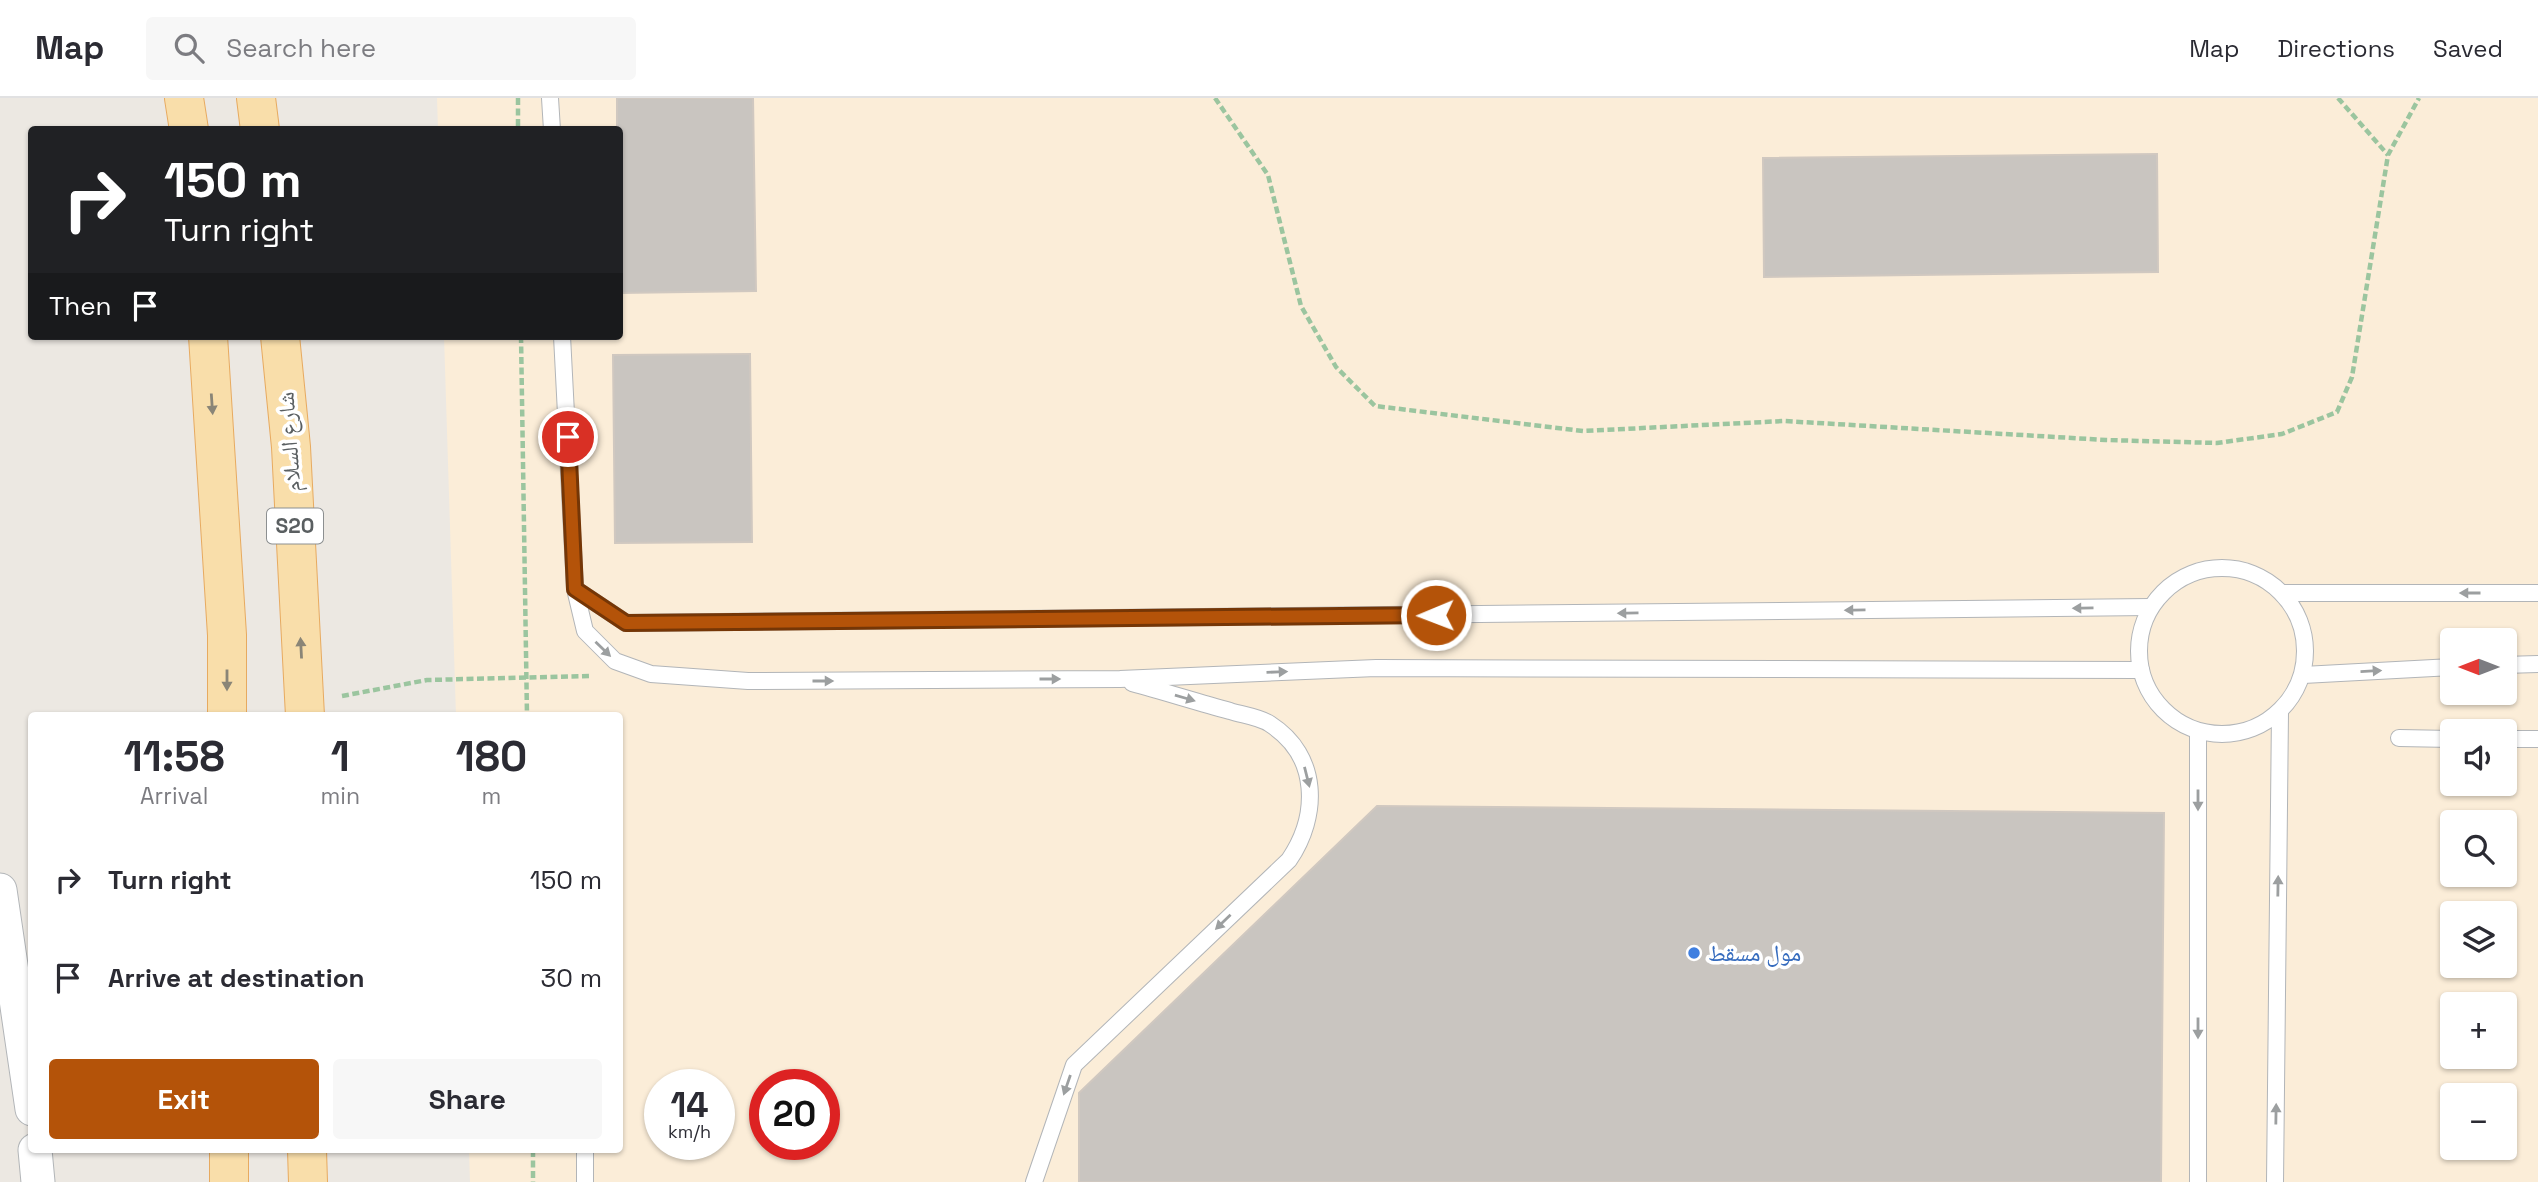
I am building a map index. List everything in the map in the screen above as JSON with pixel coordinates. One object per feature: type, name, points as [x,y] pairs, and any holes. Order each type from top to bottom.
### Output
[{"type":"main road","points":[[184,98],[188,126]]},
{"type":"main road","points":[[256,98],[260,126]]},
{"type":"main road","points":[[208,340],[227,635],[227,712]]},
{"type":"main road","name":"شارع السلام","points":[[280,340],[291,447],[305,712]]},
{"type":"main road","points":[[229,1153],[229,1182]]},
{"type":"main road","points":[[307,1153],[308,1182]]},
{"type":"street","points":[[0,890],[28,1082]]},
{"type":"street","points":[[35,1153],[38,1182]]},
{"type":"lane","points":[[550,98],[552,126]]},
{"type":"lane","points":[[562,340],[575,589],[585,631],[615,661],[651,674],[748,681],[1120,679],[1376,668],[2141,670]]},
{"type":"lane","points":[[2225,567],[2246,570],[2266,579],[2283,593],[2304,631],[2306,653],[2302,675],[2294,695],[2280,712],[2262,725],[2242,733],[2220,735],[2198,732],[2178,723],[2162,709],[2149,691],[2141,670],[2142,627],[2151,607],[2165,590],[2183,577],[2203,569],[2225,567]]},
{"type":"lane","points":[[575,589],[626,623],[2151,607]]},
{"type":"lane","points":[[2283,593],[2538,593]]},
{"type":"lane","points":[[2517,665],[2538,664]]},
{"type":"lane","points":[[2302,675],[2440,668]]},
{"type":"lane","points":[[1034,1182],[1074,1065],[1289,860],[1301,842],[1309,821],[1311,800],[1304,764],[1283,734],[1268,723],[1120,679]]},
{"type":"lane","points":[[2275,1182],[2280,712]]},
{"type":"lane","points":[[2198,732],[2198,1182]]},
{"type":"lane","points":[[2399,738],[2440,739]]},
{"type":"lane","points":[[2517,739],[2538,739]]},
{"type":"lane","points":[[585,1153],[585,1182]]},
{"type":"path","points":[[517,98],[518,126]]},
{"type":"path","points":[[1214,98],[1268,175],[1301,306],[1336,367],[1375,406],[1583,431],[1784,421],[2106,440],[2217,443],[2282,433],[2337,412],[2353,377],[2388,155],[2419,98]]},
{"type":"path","points":[[2338,98],[2388,155]]},
{"type":"path","points":[[521,340],[527,712]]},
{"type":"path","points":[[305,712],[353,693],[407,683],[651,674]]},
{"type":"path","points":[[533,1153],[533,1182]]},
{"type":"shaded area","points":[[437,98],[2538,98],[2538,1182],[470,1182],[469,1153],[623,1153],[623,712],[456,712],[444,340],[623,340],[623,126],[438,126]]},
{"type":"building","points":[[617,98],[753,98],[756,291],[623,293],[623,126],[617,126]]},
{"type":"building","points":[[2157,154],[2158,272],[1764,277],[1763,158]]},
{"type":"building","points":[[750,354],[752,542],[615,543],[613,355]]},
{"type":"building","name":"مول مسقط","points":[[1377,806],[2164,813],[2161,1182],[1079,1182],[1079,1093]]},
{"type":"place","name":"مول مسقط","points":[[1694,953]]},
{"type":"route","points":[[568,437],[575,589],[626,623],[1436,615]]}]
